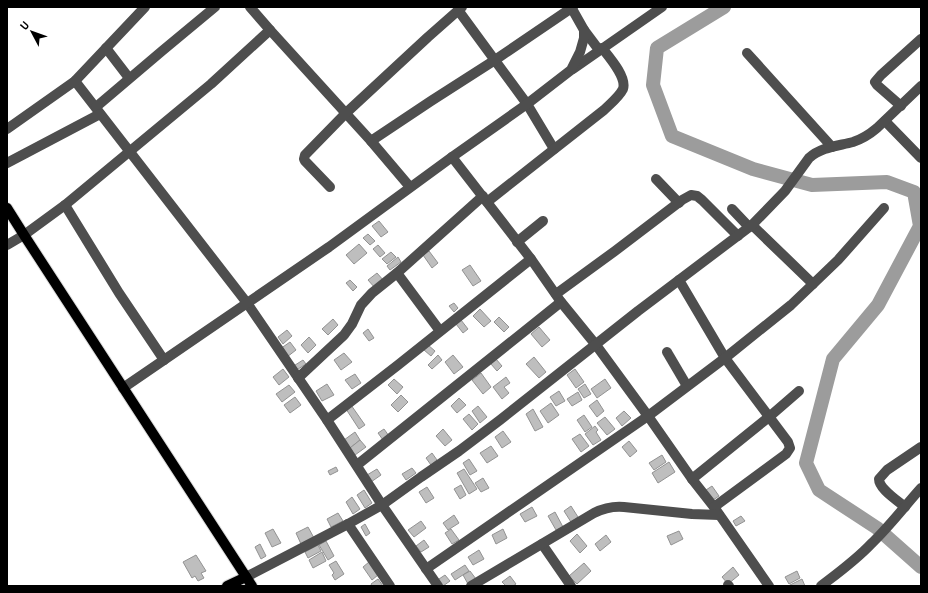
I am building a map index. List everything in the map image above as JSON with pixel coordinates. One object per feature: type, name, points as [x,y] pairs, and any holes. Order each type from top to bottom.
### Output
[{"type":"main road","points":[[7,208],[252,586]]},
{"type":"main road","points":[[227,586],[246,577]]},
{"type":"street","points":[[7,129],[75,80],[144,7]]},
{"type":"street","points":[[7,163],[98,110],[129,78],[215,7]]},
{"type":"street","points":[[250,7],[372,141],[410,187]]},
{"type":"street","points":[[298,378],[344,335],[352,324],[364,301],[372,293],[485,199],[554,149],[604,110],[616,99],[623,89],[623,78],[601,49],[584,30],[572,7],[372,141]]},
{"type":"street","points":[[123,388],[329,247],[452,156],[527,104],[571,70],[662,7]]},
{"type":"street","points":[[330,187],[305,161],[304,158],[308,152],[346,114],[460,9],[527,104],[554,149]]},
{"type":"street","points":[[7,245],[24,236],[65,205],[210,84],[270,30]]},
{"type":"street","points":[[571,70],[582,47],[584,30]]},
{"type":"street","points":[[901,106],[875,82],[921,39]]},
{"type":"street","points":[[106,48],[129,78]]},
{"type":"street","points":[[747,53],[832,147]]},
{"type":"street","points":[[75,80],[247,304],[438,586]]},
{"type":"street","points":[[246,577],[382,505],[459,451],[638,311],[750,226],[786,191],[814,153],[863,138],[885,121],[921,86]]},
{"type":"street","points":[[885,121],[921,158]]},
{"type":"street","points":[[452,156],[596,345],[769,586]]},
{"type":"street","points":[[656,179],[678,203]]},
{"type":"street","points":[[357,465],[615,251],[689,196],[697,196],[702,200],[738,236]]},
{"type":"street","points":[[65,205],[119,293],[164,360]]},
{"type":"street","points":[[426,569],[648,416],[725,358],[790,305],[813,284],[838,260],[884,208]]},
{"type":"street","points":[[732,209],[813,284]]},
{"type":"street","points":[[517,242],[543,221]]},
{"type":"street","points":[[327,420],[531,259]]},
{"type":"street","points":[[397,273],[440,330]]},
{"type":"street","points":[[471,586],[594,514],[608,508],[624,507],[692,514],[716,511],[789,450],[790,447],[788,442],[725,358],[679,280]]},
{"type":"street","points":[[667,352],[687,386]]},
{"type":"street","points":[[692,479],[800,391]]},
{"type":"street","points":[[904,507],[882,488],[879,484],[879,479],[895,464],[921,447]]},
{"type":"street","points":[[820,586],[872,544],[921,488]]},
{"type":"street","points":[[348,524],[390,586]]},
{"type":"street","points":[[542,544],[570,586]]},
{"type":"building","points":[[379,221],[388,232],[381,237],[372,226]]},
{"type":"building","points":[[368,234],[375,241],[370,245],[363,238]]},
{"type":"building","points":[[359,244],[367,253],[354,264],[346,255]]},
{"type":"building","points":[[378,245],[385,253],[380,257],[373,249]]},
{"type":"building","points":[[429,251],[438,263],[432,268],[423,255]]},
{"type":"building","points":[[391,252],[396,257],[387,264],[382,259]]},
{"type":"building","points":[[398,257],[401,262],[390,270],[387,266]]},
{"type":"building","points":[[470,265],[481,281],[473,286],[462,270]]},
{"type":"building","points":[[377,273],[384,281],[375,288],[368,280]]},
{"type":"building","points":[[350,280],[357,287],[353,291],[346,283]]},
{"type":"building","points":[[454,303],[458,308],[454,312],[449,306]]},
{"type":"building","points":[[480,309],[491,321],[484,327],[473,316]]},
{"type":"building","points":[[499,317],[509,327],[504,332],[494,322]]},
{"type":"building","points":[[333,319],[338,325],[328,335],[322,329]]},
{"type":"building","points":[[461,320],[468,329],[463,333],[456,324]]},
{"type":"building","points":[[539,327],[550,340],[542,347],[531,334]]},
{"type":"building","points":[[368,329],[374,338],[369,341],[363,333]]},
{"type":"building","points":[[287,330],[292,336],[283,344],[278,337]]},
{"type":"building","points":[[309,337],[316,345],[308,353],[301,345]]},
{"type":"building","points":[[290,342],[296,350],[287,357],[280,349]]},
{"type":"building","points":[[428,345],[435,351],[431,356],[424,350]]},
{"type":"building","points":[[344,353],[352,362],[341,370],[334,360]]},
{"type":"building","points":[[438,355],[442,360],[432,369],[428,365]]},
{"type":"building","points":[[453,355],[463,367],[454,374],[445,362]]},
{"type":"building","points":[[534,357],[546,372],[539,378],[526,364]]},
{"type":"building","points":[[496,359],[502,366],[497,371],[491,364]]},
{"type":"building","points":[[303,360],[306,364],[295,371],[292,367]]},
{"type":"building","points":[[283,369],[289,377],[279,385],[273,377]]},
{"type":"building","points":[[575,369],[584,382],[576,388],[567,375]]},
{"type":"building","points":[[481,373],[491,387],[483,394],[472,380]]},
{"type":"building","points":[[355,374],[361,383],[352,389],[345,380]]},
{"type":"building","points":[[506,377],[510,383],[504,387],[509,393],[502,399],[493,387]]},
{"type":"building","points":[[394,379],[403,387],[397,394],[388,385]]},
{"type":"building","points":[[605,379],[611,388],[597,398],[591,389]]},
{"type":"building","points":[[327,384],[334,395],[322,401],[316,391]]},
{"type":"building","points":[[585,384],[591,394],[584,398],[578,389]]},
{"type":"building","points":[[289,385],[295,392],[282,402],[276,394]]},
{"type":"building","points":[[559,391],[565,401],[556,406],[550,397]]},
{"type":"building","points":[[578,392],[582,400],[572,406],[567,399]]},
{"type":"building","points":[[401,395],[408,402],[398,412],[391,405]]},
{"type":"building","points":[[295,397],[301,405],[290,413],[284,405]]},
{"type":"building","points":[[459,398],[466,405],[457,413],[451,406]]},
{"type":"building","points":[[597,400],[604,411],[597,417],[589,406]]},
{"type":"building","points":[[551,403],[559,415],[548,423],[540,411]]},
{"type":"building","points":[[351,405],[365,425],[359,429],[346,409]]},
{"type":"building","points":[[478,406],[487,417],[480,423],[472,411]]},
{"type":"building","points":[[533,409],[543,427],[535,431],[526,414]]},
{"type":"building","points":[[624,411],[631,418],[622,426],[616,418]]},
{"type":"building","points":[[469,414],[478,424],[472,430],[463,419]]},
{"type":"building","points":[[584,415],[592,427],[585,432],[577,420]]},
{"type":"building","points":[[605,417],[615,429],[607,435],[597,423]]},
{"type":"building","points":[[595,426],[598,430],[596,432],[601,440],[593,445],[585,434]]},
{"type":"building","points":[[384,429],[389,436],[383,440],[378,433]]},
{"type":"building","points":[[443,429],[452,440],[445,446],[436,436]]},
{"type":"building","points":[[503,431],[511,442],[502,448],[495,437]]},
{"type":"building","points":[[355,432],[360,440],[350,448],[344,440]]},
{"type":"building","points":[[580,434],[589,446],[581,452],[572,439]]},
{"type":"building","points":[[360,440],[366,447],[355,455],[350,448]]},
{"type":"building","points":[[629,441],[637,451],[630,457],[622,447]]},
{"type":"building","points":[[491,446],[498,456],[487,463],[480,453]]},
{"type":"building","points":[[432,453],[437,460],[431,465],[426,458]]},
{"type":"building","points":[[662,455],[666,462],[654,470],[649,463]]},
{"type":"building","points":[[469,459],[477,471],[470,475],[463,463]]},
{"type":"building","points":[[669,462],[675,472],[658,483],[652,473]]},
{"type":"building","points":[[336,467],[338,471],[330,475],[328,471]]},
{"type":"building","points":[[412,468],[416,473],[406,480],[402,474]]},
{"type":"building","points":[[377,469],[381,475],[371,482],[367,475]]},
{"type":"building","points":[[464,469],[477,489],[469,494],[457,473]]},
{"type":"building","points":[[483,478],[489,488],[481,492],[475,483]]},
{"type":"building","points":[[461,485],[466,495],[460,499],[454,489]]},
{"type":"building","points":[[712,486],[719,496],[713,500],[706,490]]},
{"type":"building","points":[[427,487],[434,498],[426,503],[419,492]]},
{"type":"building","points":[[364,490],[372,503],[365,508],[357,495]]},
{"type":"building","points":[[352,497],[360,509],[353,514],[346,502]]},
{"type":"building","points":[[571,506],[578,517],[571,522],[564,511]]},
{"type":"building","points":[[532,507],[537,516],[525,522],[520,514]]},
{"type":"building","points":[[555,512],[563,527],[556,530],[548,516]]},
{"type":"building","points":[[338,513],[343,521],[331,527],[327,519]]},
{"type":"building","points":[[454,515],[459,523],[448,530],[443,523]]},
{"type":"building","points":[[741,516],[745,521],[736,526],[733,521]]},
{"type":"building","points":[[421,521],[426,528],[414,537],[408,530]]},
{"type":"building","points":[[365,524],[370,533],[366,536],[361,527]]},
{"type":"building","points":[[308,527],[314,538],[301,544],[296,533]]},
{"type":"building","points":[[273,529],[281,543],[272,547],[265,533]]},
{"type":"building","points":[[451,529],[459,540],[452,544],[445,533]]},
{"type":"building","points":[[503,529],[507,538],[496,544],[492,535]]},
{"type":"building","points":[[679,531],[683,539],[671,545],[667,536]]},
{"type":"building","points":[[577,534],[587,546],[580,553],[570,541]]},
{"type":"building","points":[[606,535],[611,542],[600,551],[595,544]]},
{"type":"building","points":[[424,540],[429,547],[421,552],[416,546]]},
{"type":"building","points":[[326,541],[334,556],[328,560],[319,545]]},
{"type":"building","points":[[260,544],[266,556],[261,559],[255,547]]},
{"type":"building","points":[[318,545],[321,551],[308,558],[305,552]]},
{"type":"building","points":[[479,550],[484,559],[473,565],[468,557]]},
{"type":"building","points":[[322,552],[326,561],[313,568],[309,560]]},
{"type":"building","points":[[196,555],[206,571],[201,573],[204,578],[198,581],[195,576],[192,578],[183,562]]},
{"type":"building","points":[[336,561],[344,574],[335,580],[332,575],[334,573],[329,565]]},
{"type":"building","points":[[369,562],[378,575],[372,580],[363,567]]},
{"type":"building","points":[[584,563],[591,571],[577,584],[569,576]]},
{"type":"building","points":[[465,565],[469,571],[455,580],[451,574]]},
{"type":"building","points":[[733,567],[739,575],[728,584],[722,577]]},
{"type":"building","points":[[470,571],[476,579],[468,584],[463,575]]},
{"type":"building","points":[[797,571],[800,578],[789,584],[785,577]]},
{"type":"building","points":[[445,575],[450,581],[443,586],[439,586],[436,581]]},
{"type":"building","points":[[510,576],[516,584],[513,586],[506,586],[502,582]]},
{"type":"building","points":[[378,579],[383,586],[372,586],[371,584]]},
{"type":"building","points":[[802,579],[805,586],[790,586],[790,585]]},
{"type":"waterway","points":[[724,7],[657,48],[653,85],[672,136],[753,169],[812,185],[887,182],[914,192],[920,226],[878,305],[833,359],[806,463],[819,490],[877,528],[921,567]]}]
